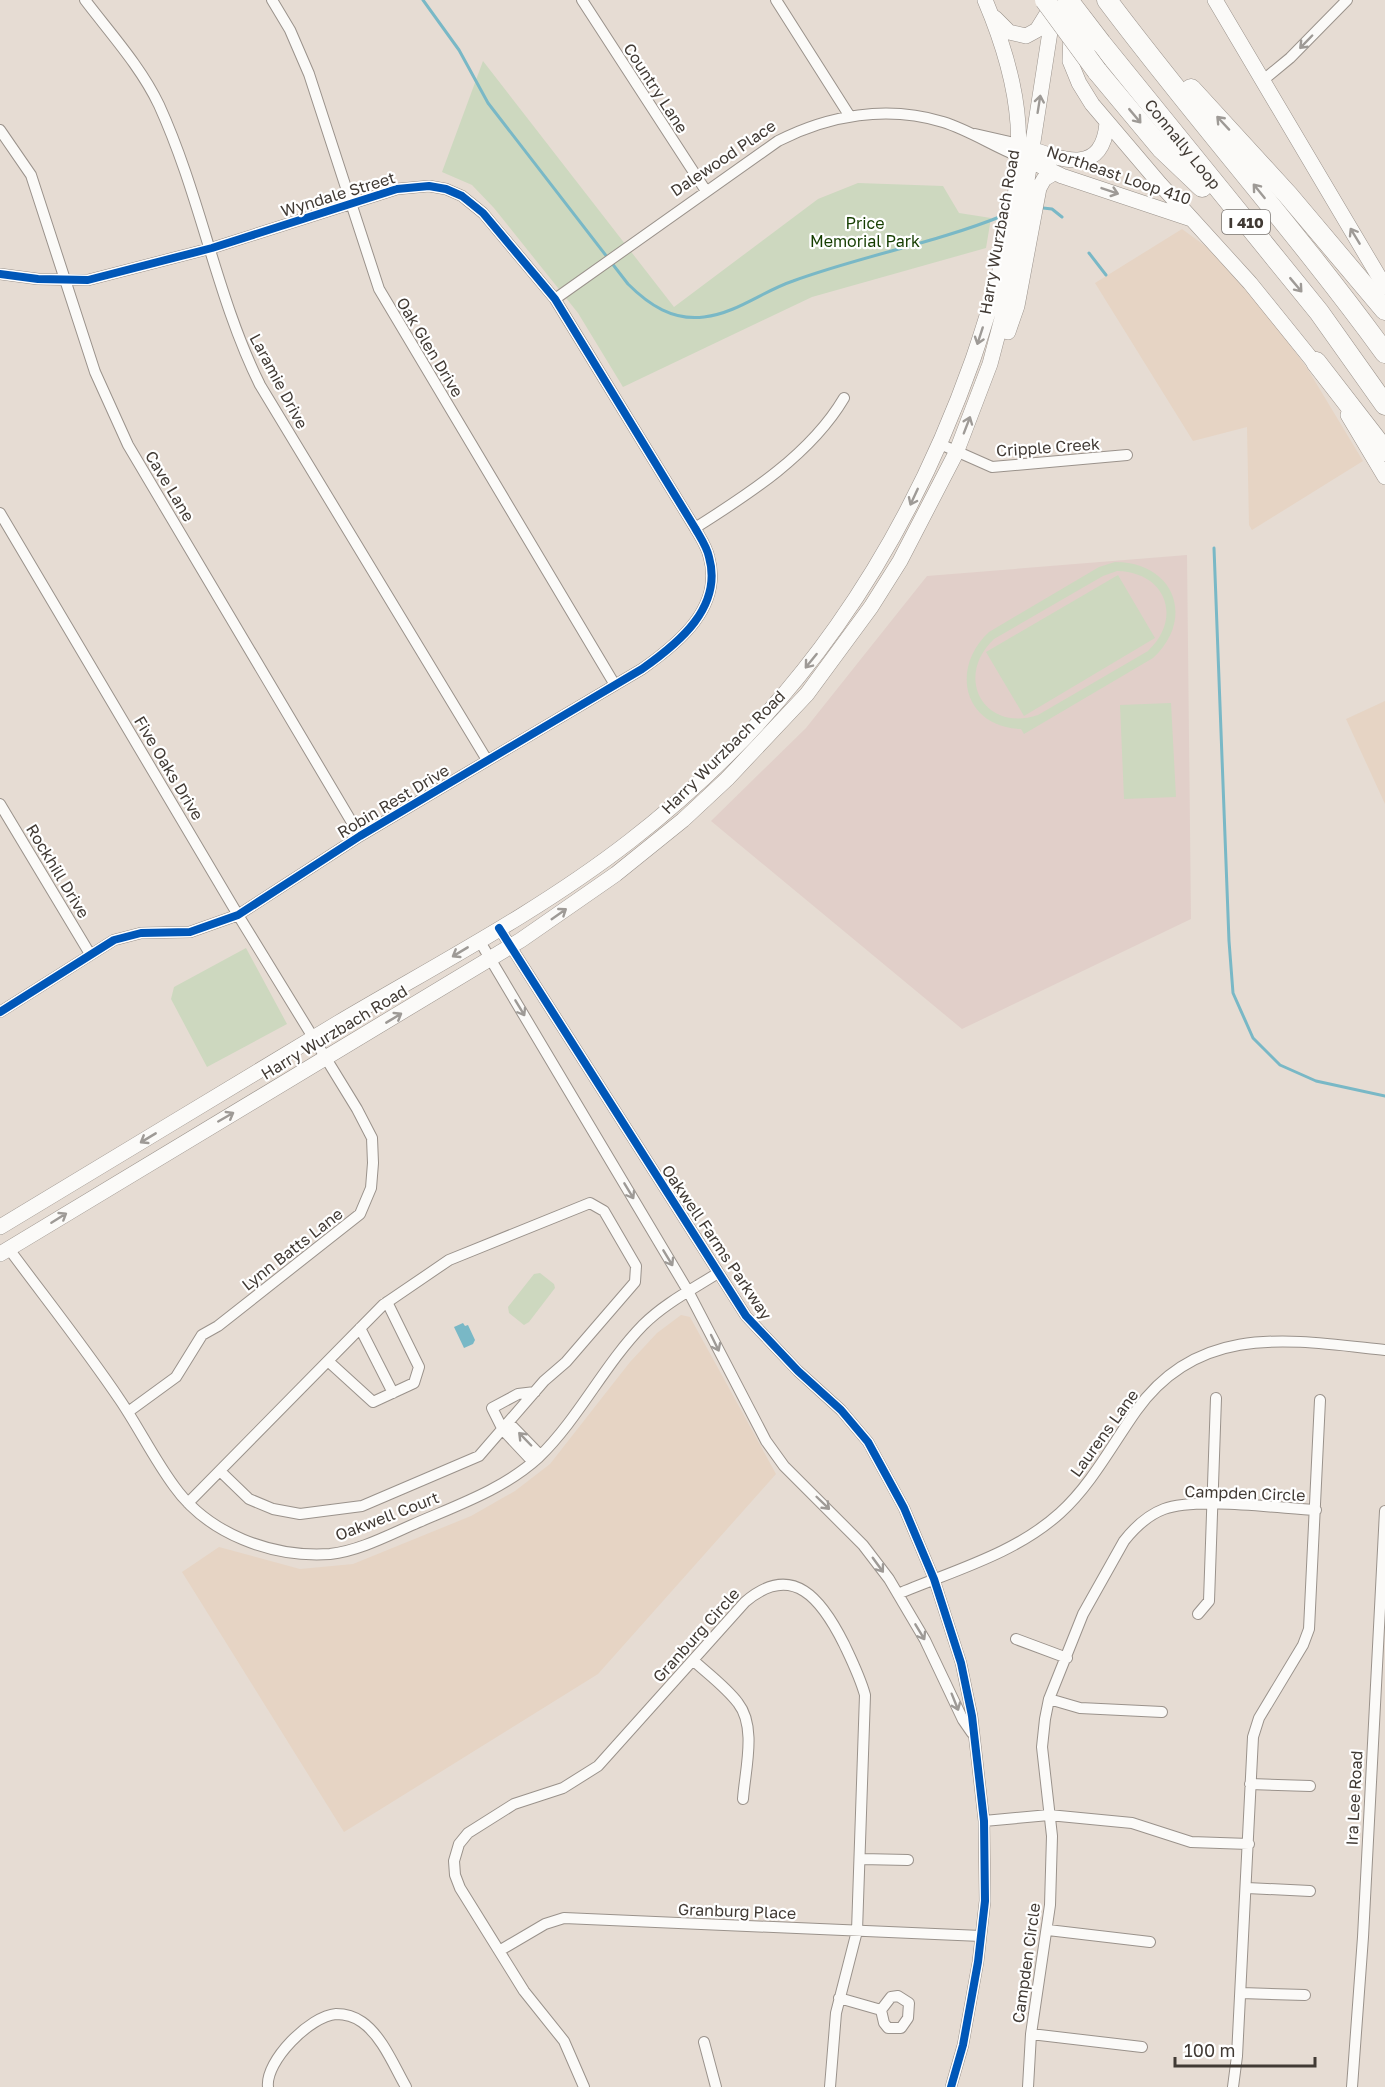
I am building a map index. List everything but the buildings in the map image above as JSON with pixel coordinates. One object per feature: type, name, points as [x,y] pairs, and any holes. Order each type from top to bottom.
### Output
[{"type":"highway","points":[[1045,0],[1098,71],[1162,149],[1273,257]]},
{"type":"highway","name":"Connally Loop","points":[[1068,0],[1319,312],[1385,405]]},
{"type":"highway","points":[[1107,0],[1281,187],[1385,310]]},
{"type":"highway","name":"Connally Loop","points":[[1107,0],[1180,95],[1334,282],[1385,353]]},
{"type":"highway","points":[[1316,362],[1385,451]]},
{"type":"main road","points":[[988,7],[1009,32],[1026,36],[1041,26],[1055,0]]},
{"type":"main road","name":"Harry Wurzbach Road","points":[[5,1251],[157,1157],[491,960],[616,873],[706,799],[768,714],[832,635],[858,598],[902,524],[940,444],[979,341],[1000,269],[1055,0]]},
{"type":"main road","points":[[1076,0],[1070,61],[1079,83],[1107,123],[1193,220]]},
{"type":"main road","points":[[1207,0],[1240,42]]},
{"type":"main road","points":[[1215,0],[1385,286]]},
{"type":"main road","points":[[988,7],[1004,49],[1011,76],[1024,152],[1071,161],[1092,157],[1103,144],[1107,123]]},
{"type":"main road","name":"Harry Wurzbach Road","points":[[0,1227],[499,928],[605,860],[744,749],[807,694],[871,607],[900,561],[956,453],[990,364],[1011,284],[1024,152]]},
{"type":"main road","name":"Northeast Loop 410","points":[[1024,152],[1054,173],[1193,220],[1316,362],[1385,477]]},
{"type":"main road","points":[[990,364],[1008,332],[1017,306],[1039,188],[1044,179],[1054,173]]},
{"type":"main road","points":[[0,1233],[5,1251]]},
{"type":"street","name":"Laramie Drive","points":[[85,0],[158,103],[193,190],[212,248],[228,311],[242,349],[260,385],[487,760]]},
{"type":"street","name":"Oak Glen Drive","points":[[272,0],[290,30],[309,74],[379,289],[615,685]]},
{"type":"street","name":"Country Lane","points":[[582,0],[706,191]]},
{"type":"street","points":[[776,0],[849,115]]},
{"type":"street","points":[[1262,81],[1290,58],[1347,0]]},
{"type":"street","name":"Dalewood Place","points":[[555,299],[778,141],[817,124],[849,115],[877,113],[920,118],[941,122],[970,133],[983,134],[1024,152]]},
{"type":"street","name":"Cave Lane","points":[[0,130],[31,175],[95,372],[128,445],[360,836]]},
{"type":"street","name":"Wyndale Street","points":[[0,274],[38,279],[88,280],[125,273],[212,248],[352,202],[412,186],[429,186],[462,196],[496,228],[555,299],[695,528]]},
{"type":"street","points":[[695,528],[777,471],[836,412],[844,398]]},
{"type":"street","name":"Cripple Creek","points":[[940,444],[992,467],[1007,468],[1126,455]]},
{"type":"street","name":"Five Oaks Drive","points":[[2,520],[238,915],[315,1037]]},
{"type":"street","name":"Robin Rest Drive","points":[[0,1012],[114,939],[127,935],[190,932],[238,915],[360,836],[659,657],[691,628],[703,609],[711,588],[709,554],[695,528]]},
{"type":"street","points":[[858,598],[871,607]]},
{"type":"street","name":"Rockhill Drive","points":[[0,804],[90,954]]},
{"type":"street","points":[[632,840],[643,852]]},
{"type":"street","points":[[605,860],[616,873]]},
{"type":"street","name":"Oakwell Farms Parkway","points":[[499,928],[747,1316],[768,1340],[841,1410],[868,1442],[904,1508],[934,1579],[961,1663],[972,1716],[972,1733],[984,1821],[985,1901],[981,1936],[963,2045],[951,2087]]},
{"type":"street","name":"Oakwell Farms Parkway","points":[[479,940],[688,1292],[766,1441],[784,1466],[863,1545],[898,1594],[941,1670],[963,1720],[972,1733]]},
{"type":"street","name":"Lynn Batts Lane","points":[[128,1412],[176,1377],[202,1335],[339,1233],[365,1207],[372,1182],[372,1138],[315,1037]]},
{"type":"street","points":[[188,1503],[387,1302],[449,1260],[590,1203],[604,1210],[636,1266],[638,1271],[635,1282],[566,1362],[535,1392],[479,1456],[362,1506],[300,1514],[273,1509],[249,1499],[220,1471]]},
{"type":"street","name":"Oakwell Court","points":[[5,1251],[128,1412],[174,1486],[188,1503],[218,1526],[254,1544],[279,1551],[332,1554],[382,1538],[482,1494],[537,1458],[644,1325],[718,1273]]},
{"type":"street","points":[[328,1361],[373,1401],[414,1383],[419,1367],[387,1302]]},
{"type":"street","points":[[360,1328],[393,1393]]},
{"type":"street","name":"Laurens Lane","points":[[898,1594],[1013,1545],[1060,1513],[1089,1481],[1138,1408],[1176,1371],[1197,1358],[1220,1349],[1265,1340],[1303,1341],[1385,1350]]},
{"type":"street","points":[[535,1392],[519,1394],[492,1408],[537,1458]]},
{"type":"street","points":[[1198,1614],[1209,1601],[1216,1398]]},
{"type":"street","points":[[1316,1510],[1320,1400]]},
{"type":"street","name":"Campden Circle","points":[[1028,2087],[1031,2034],[1048,1930],[1052,1836],[1042,1747],[1049,1699],[1083,1614],[1104,1572],[1133,1530],[1151,1515],[1182,1504],[1316,1510],[1309,1629],[1303,1645],[1260,1718],[1253,1737],[1247,1888],[1233,2087]]},
{"type":"street","name":"Ira Lee Road","points":[[1352,2087],[1364,1937],[1385,1511]]},
{"type":"street","name":"Granburg Circle","points":[[584,2087],[564,2041],[531,2003],[460,1888],[455,1875],[454,1861],[459,1844],[468,1833],[514,1804],[563,1788],[598,1766],[694,1661],[744,1602],[759,1590],[773,1585],[787,1584],[806,1591],[817,1600],[839,1635],[861,1680],[865,1695],[857,1931],[839,1998],[830,2087]]},
{"type":"street","points":[[1016,1639],[1067,1658]]},
{"type":"street","points":[[694,1661],[733,1697],[746,1717],[748,1732],[743,1798]]},
{"type":"street","points":[[941,1670],[961,1663]]},
{"type":"street","points":[[1049,1699],[1080,1708],[1162,1712]]},
{"type":"street","points":[[1250,1784],[1310,1786]]},
{"type":"street","points":[[984,1821],[1049,1815],[1132,1823],[1191,1842],[1249,1844]]},
{"type":"street","points":[[861,1859],[908,1860]]},
{"type":"street","points":[[1247,1888],[1310,1891]]},
{"type":"street","name":"Granburg Place","points":[[500,1951],[545,1924],[564,1918],[981,1936]]},
{"type":"street","points":[[1048,1930],[1150,1942]]},
{"type":"street","points":[[1240,1993],[1305,1995]]},
{"type":"street","points":[[839,1998],[881,2010]]},
{"type":"street","points":[[268,2087],[268,2074],[276,2057],[310,2027],[335,2014],[349,2016],[370,2029],[406,2087]]},
{"type":"street","points":[[1031,2034],[1142,2047]]},
{"type":"street","points":[[704,2043],[716,2087]]},
{"type":"shaded area","points":[[1182,229],[1208,248],[1267,314],[1307,368],[1363,461],[1252,530],[1249,525],[1247,427],[1193,441],[1095,283]]},
{"type":"shaded area","points":[[1187,555],[1191,919],[962,1029],[711,821],[806,728],[927,576]]},
{"type":"shaded area","points":[[1385,701],[1385,804],[1346,719]]},
{"type":"shaded area","points":[[681,1315],[690,1317],[776,1474],[598,1674],[344,1832],[182,1572],[219,1547],[300,1569],[353,1564],[471,1516],[515,1491],[550,1464],[630,1362],[657,1333]]},
{"type":"green space","name":"Price Memorial Park","points":[[483,61],[674,307],[818,199],[858,183],[943,186],[959,213],[991,218],[986,248],[812,297],[623,387],[578,313],[494,208],[472,185],[442,172]]},
{"type":"green space","points":[[1115,562],[1135,564],[1152,571],[1164,582],[1172,595],[1175,610],[1174,626],[1166,642],[1153,658],[1024,734],[1021,729],[1001,726],[986,718],[975,707],[969,693],[967,678],[969,662],[977,646],[989,632],[1099,567]],"holes":[[[1117,571],[1134,573],[1147,579],[1158,588],[1164,599],[1165,625],[1159,638],[1148,651],[1038,715],[1019,719],[1003,716],[990,709],[981,698],[976,685],[976,670],[982,654],[994,639],[1103,576]]]},
{"type":"green space","points":[[1118,575],[1155,638],[1024,716],[986,652]]},
{"type":"green space","points":[[1171,703],[1176,797],[1124,799],[1120,705]]},
{"type":"green space","points":[[246,948],[287,1024],[207,1067],[171,999],[174,987]]},
{"type":"green space","points":[[540,1273],[554,1284],[555,1288],[529,1322],[524,1325],[509,1313],[508,1307],[534,1274]]},
{"type":"water","points":[[463,1323],[465,1326],[468,1325],[475,1340],[473,1344],[464,1348],[454,1327]]},
{"type":"waterway","points":[[423,0],[459,50],[488,103],[628,284],[644,299],[672,314],[693,318],[716,315],[793,281],[977,226],[1002,216]]},
{"type":"waterway","points":[[1043,208],[1052,209],[1062,217]]},
{"type":"waterway","points":[[1089,253],[1106,275]]},
{"type":"waterway","points":[[1214,548],[1233,993],[1253,1038],[1280,1065],[1316,1081],[1385,1096]]},
{"type":"cycle path","points":[[0,274],[38,279],[88,280],[212,248],[397,189],[429,186],[446,189],[462,196],[483,213],[555,299],[701,538],[708,553],[712,575],[710,592],[695,622],[670,648],[642,669],[360,836],[238,915],[190,932],[141,933],[114,940],[0,1012]]},
{"type":"cycle path","points":[[499,928],[746,1316],[798,1371],[841,1410],[868,1442],[904,1508],[934,1579],[961,1663],[972,1716],[984,1821],[985,1901],[978,1962],[963,2045],[951,2087]]}]
